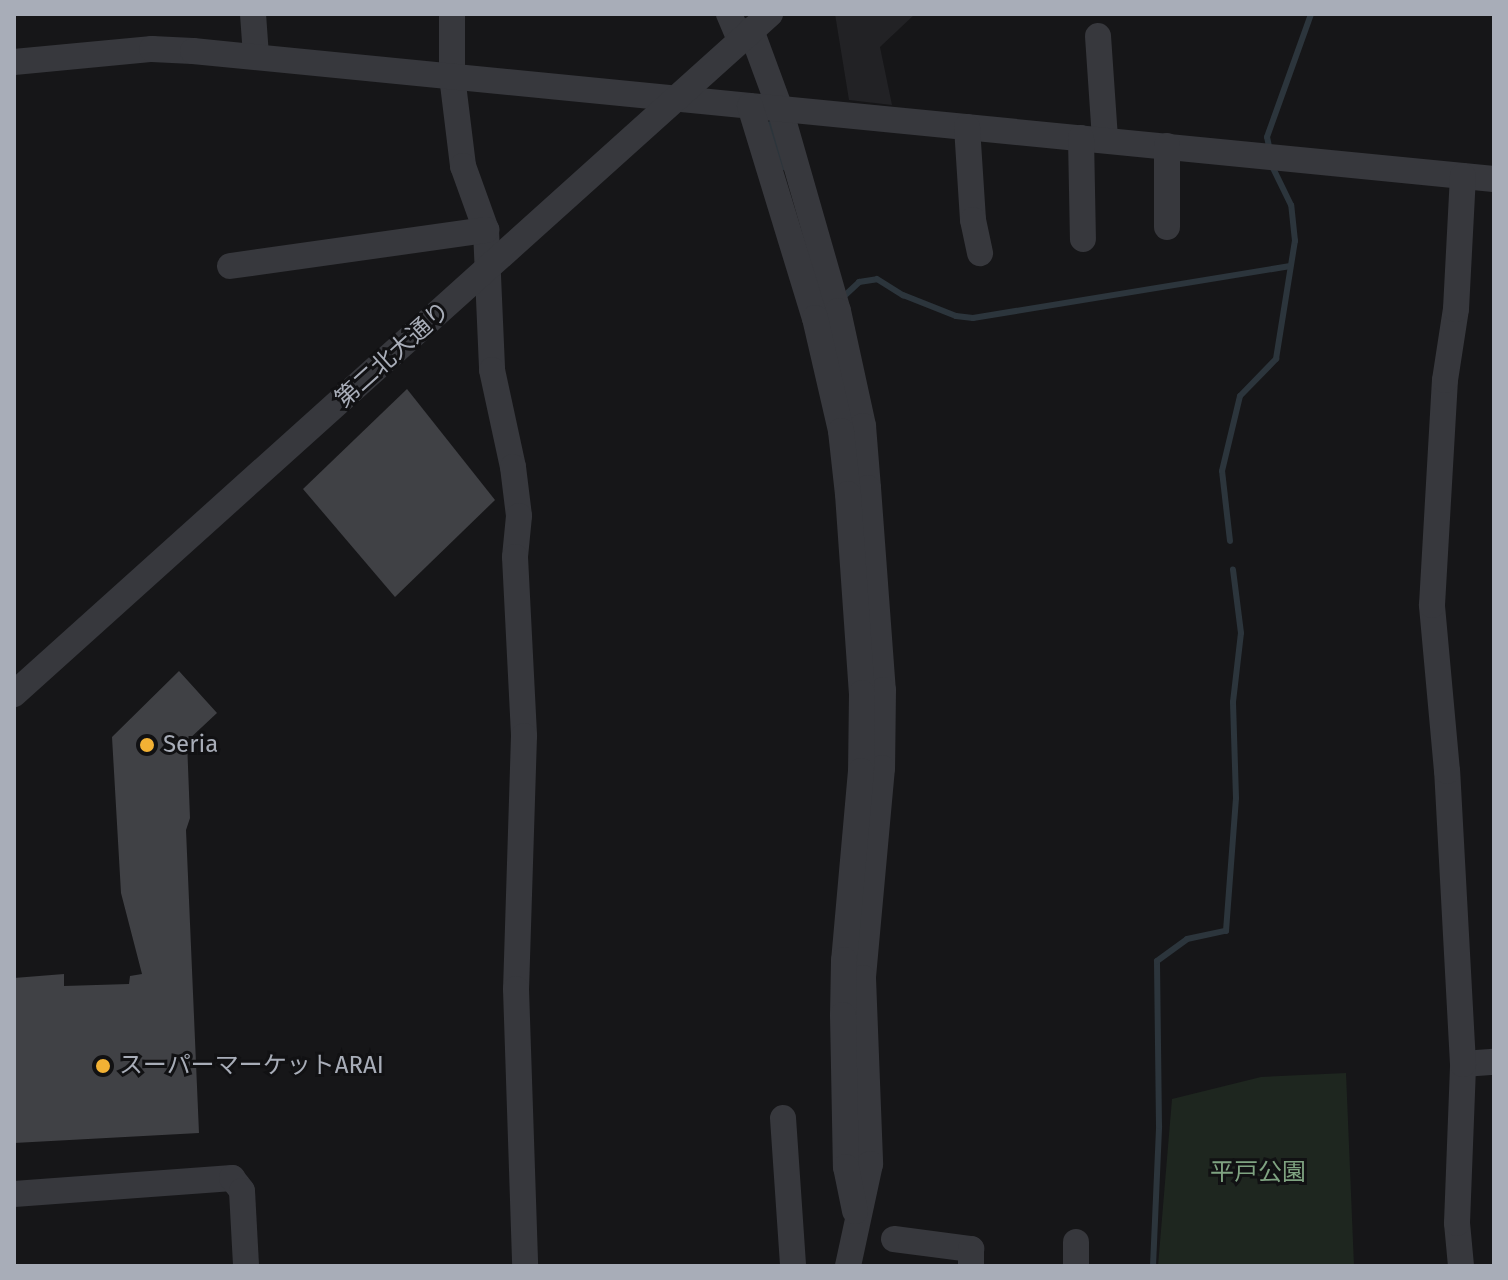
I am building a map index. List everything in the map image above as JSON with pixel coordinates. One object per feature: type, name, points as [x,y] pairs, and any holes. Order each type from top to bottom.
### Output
[{"type":"street","points":[[253,14],[256,56]]},
{"type":"street","points":[[452,14],[452,76],[463,166],[486,230],[492,370],[513,467],[519,516],[515,557],[524,736],[516,989],[525,1266]]},
{"type":"street","points":[[729,14],[758,23],[838,311],[863,426],[872,690],[861,771],[843,1015],[846,1167],[857,1222],[848,1266]]},
{"type":"street","name":"第二北大通り","points":[[14,694],[487,271],[758,23]]},
{"type":"street","points":[[1083,239],[1093,139],[1098,36]]},
{"type":"street","points":[[14,62],[152,49],[256,56],[1494,179]]},
{"type":"street","points":[[750,106],[815,318],[841,431],[872,690]]},
{"type":"street","points":[[967,127],[973,220],[980,253]]},
{"type":"street","points":[[1167,146],[1167,227]]},
{"type":"street","points":[[1461,1266],[1457,1223],[1463,1064],[1447,771],[1432,605],[1445,380],[1456,309],[1463,176]]},
{"type":"street","points":[[230,266],[486,230]]},
{"type":"street","points":[[1463,1064],[1494,1062]]},
{"type":"street","points":[[783,1118],[793,1266]]},
{"type":"street","points":[[14,1194],[232,1178],[242,1191],[246,1266]]},
{"type":"street","points":[[894,1239],[971,1249],[971,1266]]},
{"type":"shaded area","points":[[835,14],[915,14],[880,47],[892,105],[849,100]]},
{"type":"green space","name":"平戸公園","points":[[1346,1073],[1354,1266],[1158,1266],[1172,1099],[1261,1077]]},
{"type":"building","points":[[407,389],[495,500],[395,597],[303,489]]},
{"type":"building","points":[[179,671],[217,713],[187,741],[190,818],[186,830],[199,1133],[14,1143],[14,978],[64,974],[64,986],[129,984],[130,976],[142,974],[121,893],[112,737]]},
{"type":"waterway","points":[[1270,151],[1267,137],[1311,14]]},
{"type":"waterway","points":[[770,124],[783,167]]},
{"type":"waterway","points":[[1230,541],[1222,471],[1240,396],[1276,359],[1295,241],[1291,205],[1272,166]]},
{"type":"waterway","points":[[841,299],[859,282],[877,279],[903,295],[956,316],[973,318],[1289,266]]},
{"type":"waterway","points":[[1153,1266],[1159,1126],[1157,961],[1187,939],[1226,931],[1236,798],[1233,702],[1241,633],[1233,570]]},
{"type":"place","name":"Seria","points":[[147,745]]},
{"type":"place","name":"スーパーマーケットARAI","points":[[103,1066]]}]
